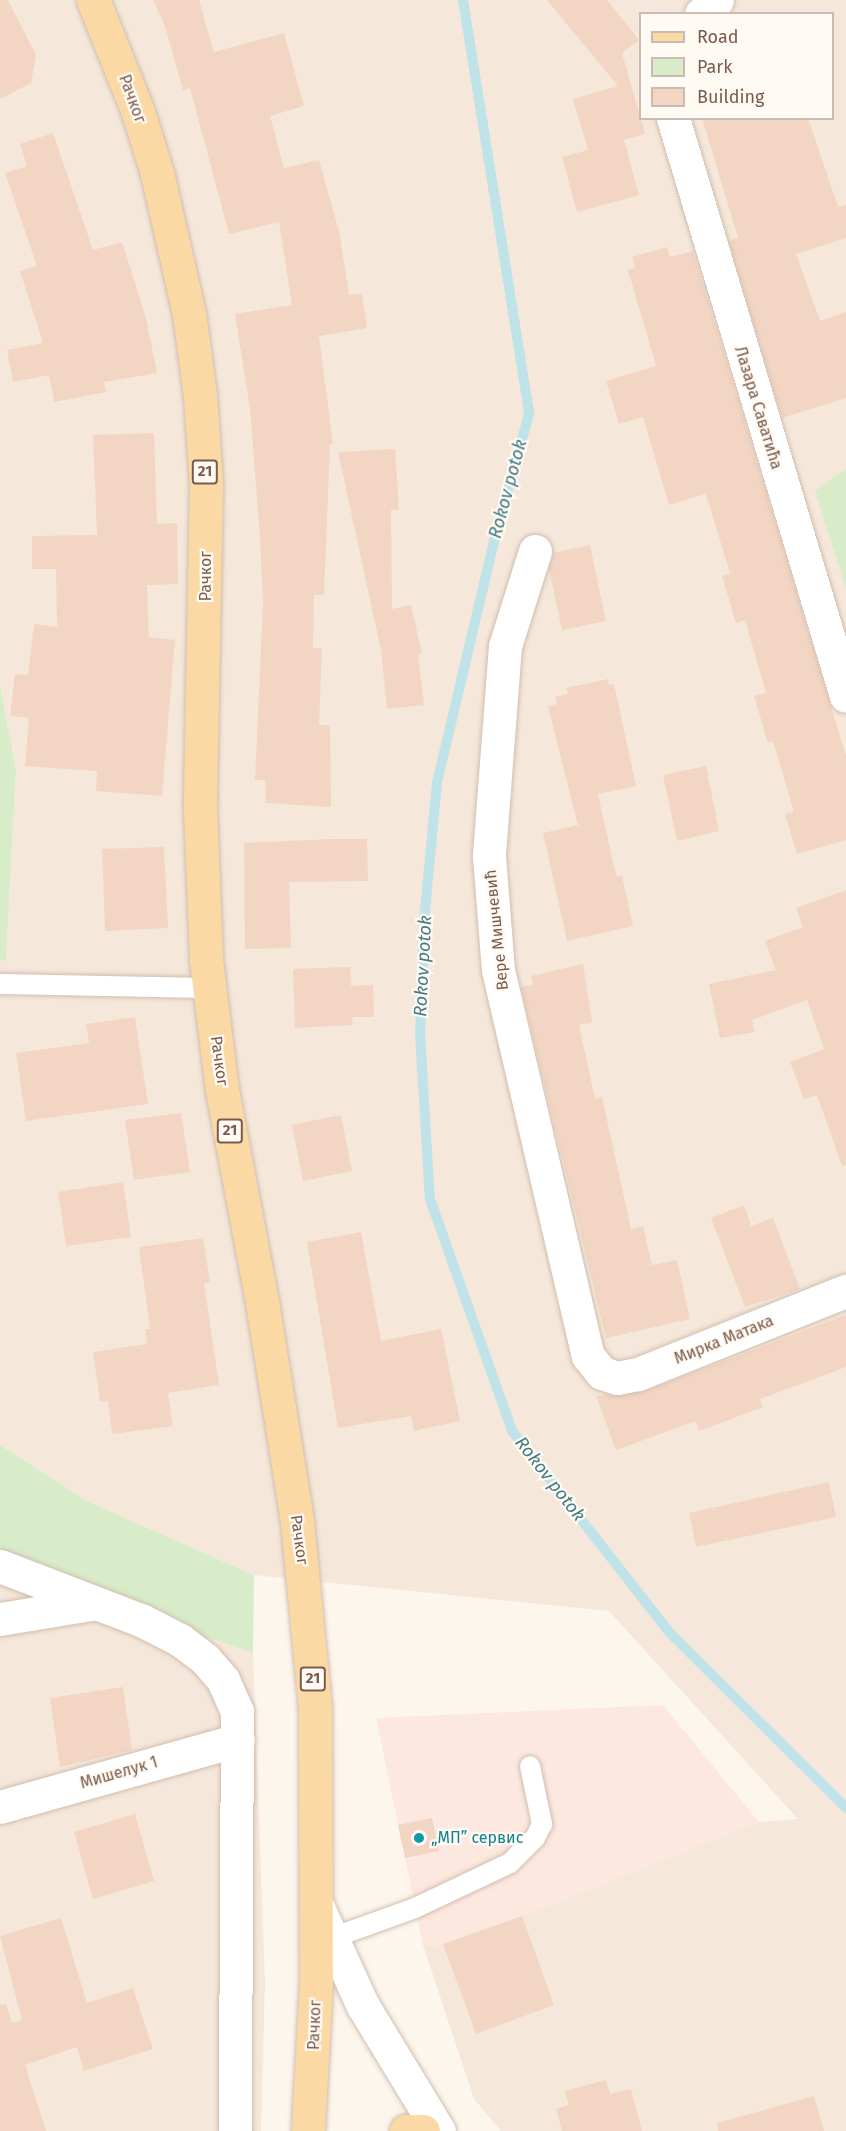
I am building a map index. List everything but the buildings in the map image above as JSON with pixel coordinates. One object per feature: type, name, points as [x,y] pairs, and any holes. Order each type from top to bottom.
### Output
[{"type":"main road","name":"Рачког","points":[[93,0],[138,112],[157,173],[189,314],[200,395],[206,484],[201,880],[209,988],[222,1090],[278,1396],[306,1591],[315,1720],[316,1903],[308,2131]]},
{"type":"main road","points":[[406,2131],[423,2131]]},
{"type":"street","points":[[703,12],[717,0]]},
{"type":"street","name":"Лазара Саватића","points":[[674,120],[846,696]]},
{"type":"street","name":"Вере Мишчевић","points":[[535,550],[505,646],[498,722],[489,856],[498,970],[588,1356],[602,1372]]},
{"type":"street","name":"Мирка Матака","points":[[602,1372],[617,1378],[638,1374],[846,1291]]},
{"type":"street","points":[[0,1566],[93,1604],[142,1621],[180,1640],[205,1659],[223,1680],[237,1711],[235,2131]]},
{"type":"street","points":[[0,1619],[93,1604]]},
{"type":"street","name":"Мишелук 1","points":[[0,1807],[238,1740]]},
{"type":"street","points":[[316,1903],[363,2006],[439,2131]]},
{"type":"lane","points":[[0,984],[209,988]]},
{"type":"lane","points":[[332,1938],[415,1908],[510,1863],[535,1838],[542,1824],[530,1766]]},
{"type":"shaded area","points":[[0,0],[846,0],[846,2131],[501,2131],[474,2099],[423,1945],[443,1944],[522,1916],[759,1822],[798,1819],[609,1611],[254,1575],[89,1502],[0,1445],[0,960],[6,960],[16,770],[0,685]]},
{"type":"shaded area","points":[[0,1566],[253,1653],[265,1983],[261,2131],[0,2131]]},
{"type":"shaded area","points":[[663,1705],[759,1822],[522,1916],[443,1944],[423,1945],[376,1718]]},
{"type":"green space","points":[[846,469],[846,589],[815,491]]},
{"type":"green space","points":[[0,685],[16,770],[6,961],[0,960]]},
{"type":"green space","points":[[0,1445],[89,1502],[254,1575],[253,1653],[0,1566]]},
{"type":"waterway","name":"Rokov potok","points":[[463,0],[529,414],[496,533],[437,783],[424,921],[420,1033],[430,1199],[512,1431],[669,1632],[846,1808]]},
{"type":"place","name":"„МП” сервис","points":[[419,1838]]}]
